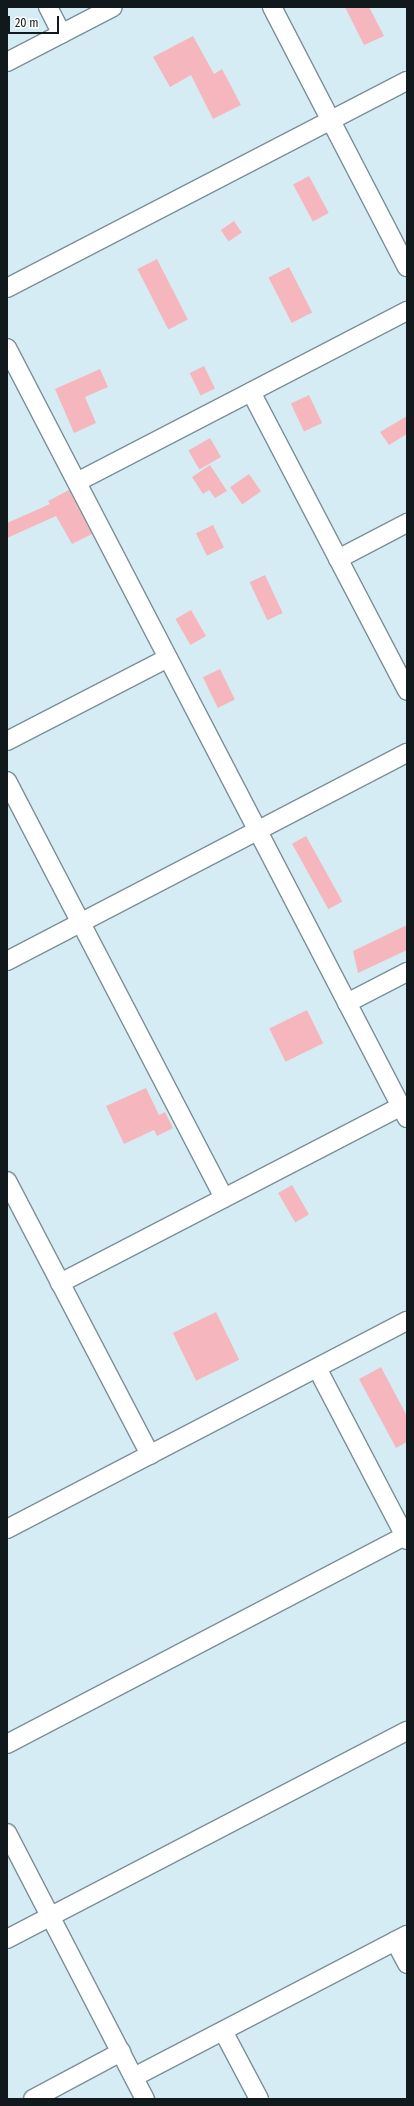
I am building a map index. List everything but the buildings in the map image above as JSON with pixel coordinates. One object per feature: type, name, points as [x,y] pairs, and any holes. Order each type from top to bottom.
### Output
[{"type":"street","points":[[48,7],[62,34]]},
{"type":"street","points":[[7,62],[113,7]]},
{"type":"street","points":[[272,7],[407,267]]},
{"type":"street","points":[[7,288],[407,81]]},
{"type":"street","points":[[77,482],[407,311]]},
{"type":"street","points":[[7,348],[404,1112],[224,1198],[60,1283]]},
{"type":"street","points":[[251,392],[407,691]]},
{"type":"street","points":[[338,559],[407,524]]},
{"type":"street","points":[[7,741],[168,658]]},
{"type":"street","points":[[7,961],[407,753]]},
{"type":"street","points":[[7,781],[224,1198]]},
{"type":"street","points":[[348,1003],[407,972]]},
{"type":"street","points":[[7,1181],[150,1455]]},
{"type":"street","points":[[7,1529],[407,1321]]},
{"type":"street","points":[[7,1744],[406,1537],[317,1368]]},
{"type":"street","points":[[7,1939],[407,1731]]},
{"type":"street","points":[[7,1833],[145,2099]]},
{"type":"street","points":[[134,2077],[401,1938],[407,1964]]},
{"type":"street","points":[[223,2031],[259,2099]]},
{"type":"street","points":[[33,2099],[121,2052]]}]
